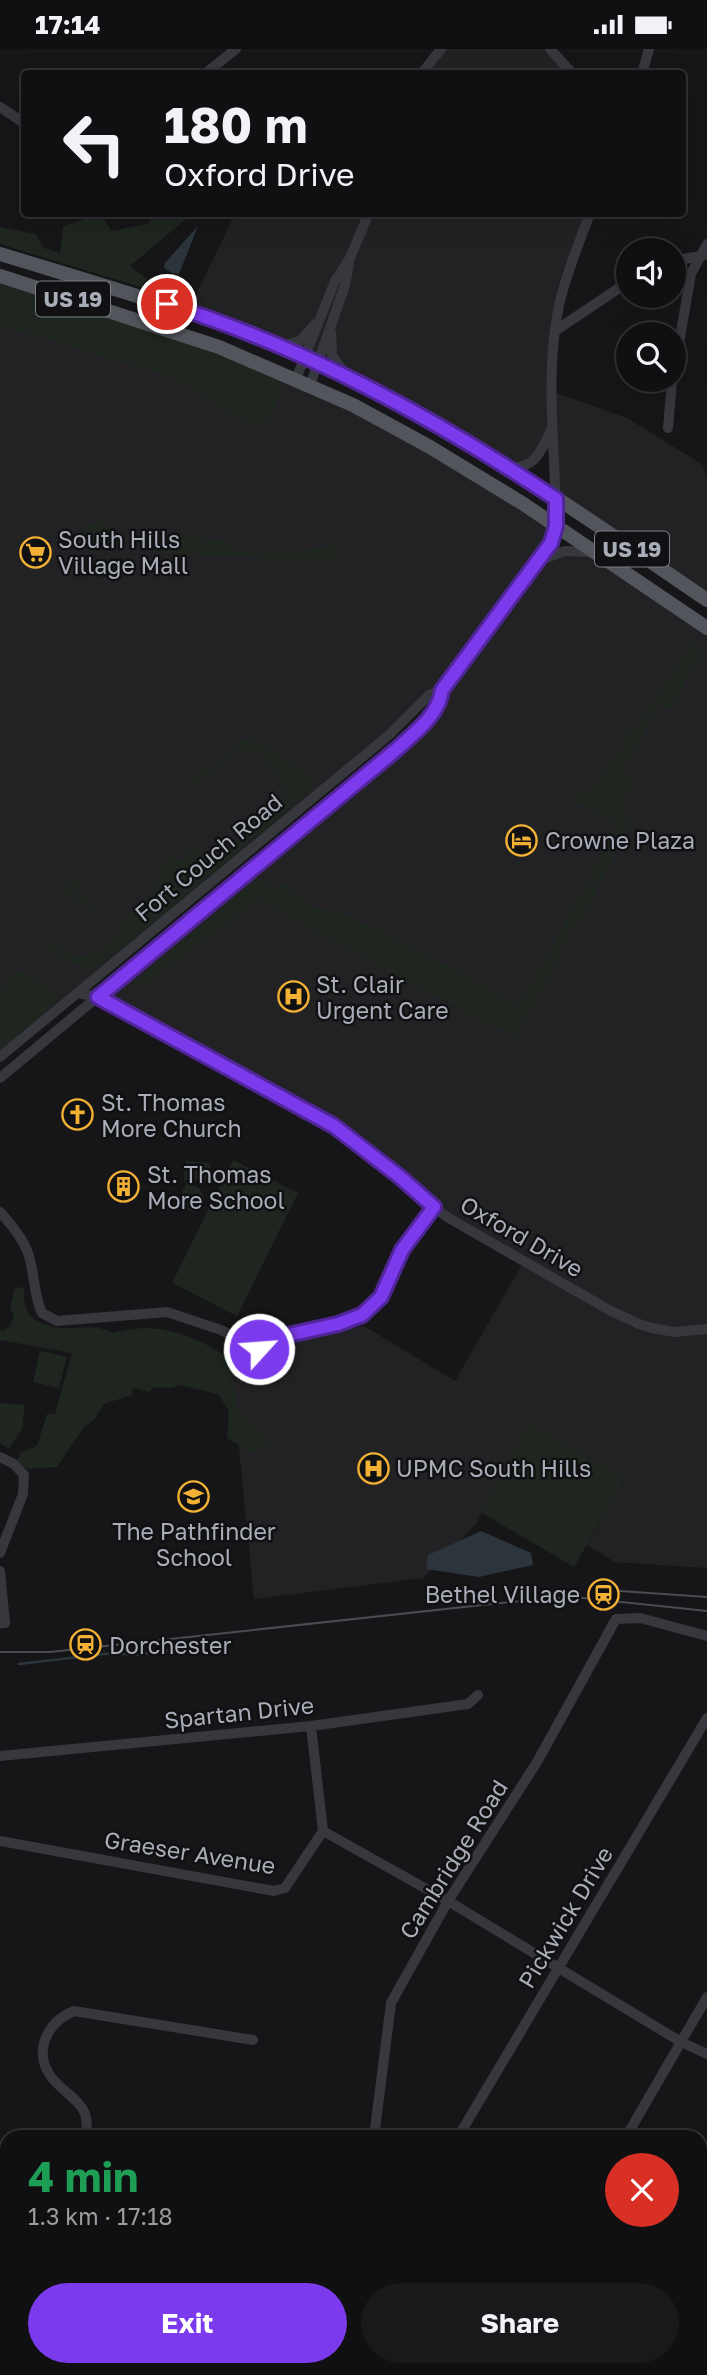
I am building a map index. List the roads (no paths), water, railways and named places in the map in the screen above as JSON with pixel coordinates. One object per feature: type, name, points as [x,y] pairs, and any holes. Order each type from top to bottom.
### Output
[{"type":"main road","name":"US 19","points":[[0,254],[188,311],[281,346],[347,376],[433,421],[510,468],[707,600]]},
{"type":"main road","name":"US 19","points":[[0,276],[184,335],[303,382],[353,405],[430,447],[556,526],[707,628]]},
{"type":"street","points":[[210,70],[236,49]]},
{"type":"street","points":[[424,70],[441,49]]},
{"type":"street","points":[[550,49],[569,70]]},
{"type":"street","points":[[643,70],[649,49]]},
{"type":"street","points":[[0,107],[21,121]]},
{"type":"street","points":[[303,382],[327,318],[335,281],[350,258],[367,217]]},
{"type":"street","name":"Fort Couch Road","points":[[0,1078],[397,749],[435,711],[440,703],[442,690],[538,562],[552,539],[556,526],[551,392],[555,331],[565,282],[589,217]]},
{"type":"street","points":[[683,322],[691,274],[704,255],[707,244]]},
{"type":"street","points":[[686,259],[704,255]]},
{"type":"street","points":[[555,331],[616,290]]},
{"type":"street","points":[[281,346],[300,341],[327,318]]},
{"type":"street","points":[[327,318],[330,349],[334,360],[347,376]]},
{"type":"street","points":[[668,428],[671,392]]},
{"type":"street","points":[[510,468],[532,463],[552,428]]},
{"type":"street","points":[[538,562],[565,551],[594,552]]},
{"type":"street","name":"Fort Couch Road","points":[[0,1057],[389,736],[429,695],[442,690]]},
{"type":"street","points":[[89,984],[98,997]]},
{"type":"street","name":"Oxford Drive","points":[[78,993],[98,997],[334,1126],[434,1207],[464,1227],[624,1318],[675,1332],[707,1329]]},
{"type":"street","points":[[0,1212],[14,1228],[29,1255],[35,1298],[42,1313],[57,1321],[167,1312],[221,1330],[259,1349],[279,1337],[338,1324],[362,1315],[381,1297],[402,1250],[434,1207]]},
{"type":"street","points":[[0,1457],[14,1464],[24,1475],[23,1494],[0,1553]]},
{"type":"street","points":[[0,1571],[2,1623]]},
{"type":"street","name":"Cambridge Road","points":[[375,2130],[391,2003],[448,1902],[537,1762],[616,1619],[640,1618],[707,1636]]},
{"type":"street","name":"Spartan Drive","points":[[0,1756],[311,1726],[468,1704],[478,1695]]},
{"type":"street","name":"Pickwick Drive","points":[[462,2130],[707,1718]]},
{"type":"street","points":[[311,1726],[323,1831],[559,1967],[681,2042],[707,2054]]},
{"type":"street","name":"Graeser Avenue","points":[[0,1841],[274,1891],[285,1888],[323,1831]]},
{"type":"street","points":[[634,2130],[707,1997]]},
{"type":"street","points":[[86,2130],[85,2113],[70,2093],[53,2079],[43,2053],[45,2039],[52,2025],[62,2016],[74,2011],[253,2040]]},
{"type":"waterway","points":[[19,1664],[113,1653],[135,1655],[171,1650],[184,1655]]},
{"type":"tram line","points":[[620,1591],[707,1597]]},
{"type":"tram line","points":[[0,1652],[50,1652],[574,1597],[707,1611]]},
{"type":"place","name":"South Hills Village Mall","points":[[35,552]]},
{"type":"place","name":"Crowne Plaza","points":[[522,840]]},
{"type":"place","name":"St. Clair Urgent Care","points":[[293,997]]},
{"type":"place","name":"St. Thomas More Church","points":[[78,1115]]},
{"type":"place","name":"St. Thomas More School","points":[[124,1187]]},
{"type":"place","name":"UPMC South Hills","points":[[373,1468]]},
{"type":"place","name":"The Pathfinder School","points":[[194,1497]]},
{"type":"place","name":"Bethel Village","points":[[603,1594]]},
{"type":"place","name":"Dorchester","points":[[86,1645]]}]
